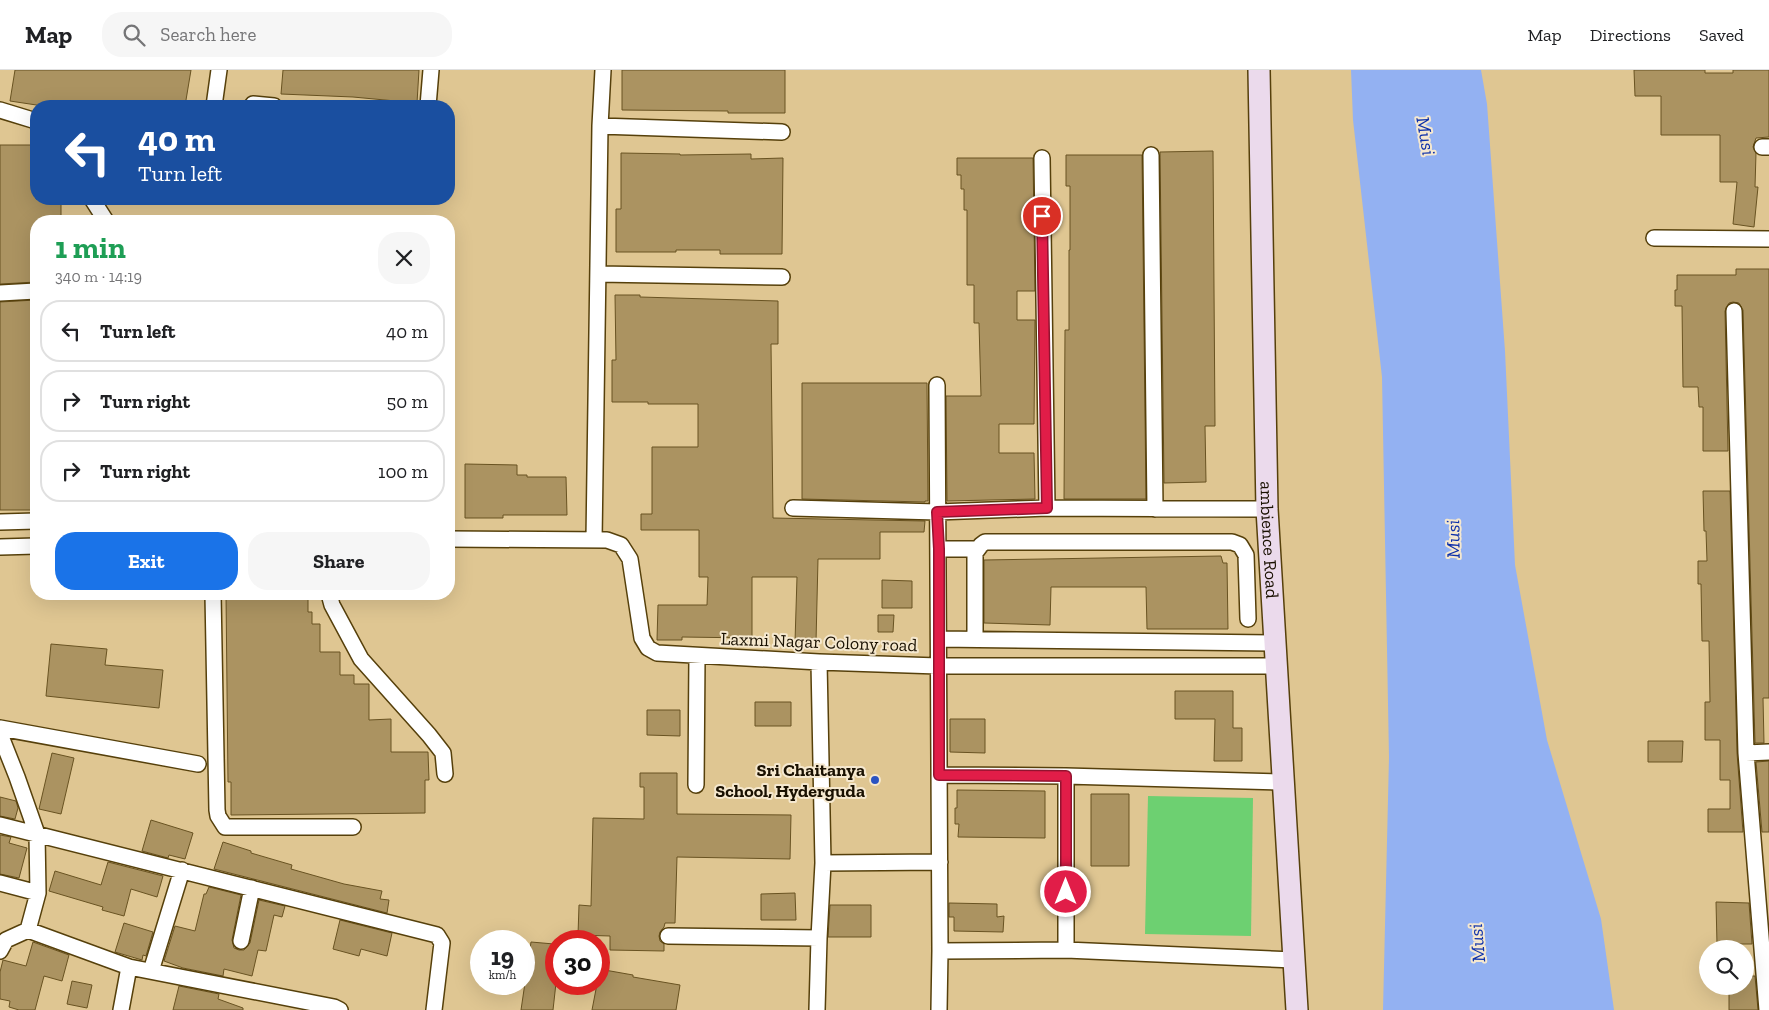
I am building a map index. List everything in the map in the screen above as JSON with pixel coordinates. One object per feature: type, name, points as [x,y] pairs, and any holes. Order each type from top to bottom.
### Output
[{"type":"street","points":[[215,100],[220,70]]},
{"type":"street","points":[[428,100],[431,70]]},
{"type":"street","points":[[594,540],[600,126],[603,70]]},
{"type":"street","name":"ambience Road","points":[[1258,70],[1267,509],[1297,1010]]},
{"type":"street","points":[[0,110],[30,119]]},
{"type":"street","points":[[600,126],[782,132]]},
{"type":"street","points":[[1151,154],[1155,509]]},
{"type":"street","points":[[1042,158],[1047,508]]},
{"type":"street","points":[[1654,238],[1769,238]]},
{"type":"street","points":[[598,274],[782,276]]},
{"type":"street","points":[[0,293],[30,291]]},
{"type":"street","points":[[1734,311],[1746,753],[1766,1010]]},
{"type":"street","points":[[937,385],[939,1010]]},
{"type":"street","points":[[793,508],[937,512],[1047,508],[1267,509]]},
{"type":"street","points":[[0,522],[30,521]]},
{"type":"street","name":"Laxmi Nagar Colony road","points":[[455,540],[608,540],[621,545],[630,559],[642,638],[648,648],[658,653],[818,662],[938,666],[1276,666]]},
{"type":"street","points":[[975,639],[975,553],[985,542],[1232,542],[1240,545],[1246,554],[1248,619]]},
{"type":"street","points":[[0,547],[30,546]]},
{"type":"street","points":[[939,549],[977,549]]},
{"type":"street","points":[[213,600],[217,810],[221,822],[226,827],[353,827]]},
{"type":"street","points":[[331,600],[361,660],[429,735],[442,753],[445,774]]},
{"type":"street","points":[[939,639],[1275,643]]},
{"type":"street","points":[[696,785],[697,656]]},
{"type":"street","points":[[817,1010],[822,863],[818,662]]},
{"type":"street","points":[[0,728],[198,764]]},
{"type":"street","points":[[0,734],[37,834],[38,894],[28,930]]},
{"type":"street","points":[[1746,753],[1769,752]]},
{"type":"street","points":[[939,775],[1066,776],[1283,782]]},
{"type":"street","points":[[1066,776],[1066,950]]},
{"type":"street","points":[[0,825],[437,935],[442,943],[434,1010]]},
{"type":"street","points":[[822,863],[940,862]]},
{"type":"street","points":[[151,971],[182,870]]},
{"type":"street","points":[[0,883],[38,894]]},
{"type":"street","points":[[240,941],[252,888]]},
{"type":"street","points":[[0,951],[6,940],[28,930],[129,968],[334,1007],[340,1010]]},
{"type":"street","points":[[668,936],[819,938]]},
{"type":"street","points":[[940,951],[1066,950],[1294,960]]},
{"type":"street","points":[[121,1010],[129,968]]},
{"type":"green space","points":[[1148,796],[1253,798],[1251,936],[1145,934]]},
{"type":"water","name":"Musi","points":[[1351,70],[1481,70],[1487,104],[1505,351],[1515,565],[1547,740],[1601,919],[1614,1010],[1383,1010],[1389,757],[1382,377],[1353,120]]},
{"type":"building","points":[[15,70],[191,70],[186,100],[30,100],[30,104],[10,101]]},
{"type":"building","points":[[283,70],[419,70],[417,100],[281,94]]},
{"type":"building","points":[[622,70],[785,70],[785,113],[622,110]]},
{"type":"building","points":[[1634,70],[1705,70],[1705,73],[1733,73],[1733,70],[1769,70],[1769,137],[1756,138],[1753,147],[1756,153],[1755,187],[1758,187],[1754,227],[1733,224],[1737,182],[1720,182],[1720,135],[1661,135],[1661,96],[1635,96]]},
{"type":"building","points":[[0,145],[30,145],[30,205],[61,205],[61,215],[30,215],[30,282],[0,284]]},
{"type":"building","points":[[1213,151],[1215,426],[1205,426],[1206,482],[1164,483],[1160,152]]},
{"type":"building","points":[[621,153],[680,155],[751,154],[751,159],[783,158],[782,254],[720,254],[720,250],[616,252],[616,209],[621,209]]},
{"type":"building","points":[[1066,155],[1142,155],[1146,499],[1064,499],[1065,330],[1069,330],[1070,250],[1070,186],[1066,186]]},
{"type":"building","points":[[957,158],[1033,158],[1035,291],[1017,291],[1017,320],[1035,320],[1034,424],[999,424],[999,453],[1034,453],[1035,499],[947,501],[946,396],[981,396],[979,323],[974,323],[974,285],[967,285],[967,210],[964,210],[964,189],[961,189],[961,175],[957,175]]},
{"type":"building","points":[[1736,269],[1769,269],[1769,698],[1763,698],[1764,743],[1755,743],[1743,310],[1739,303],[1733,302],[1729,303],[1725,311],[1728,451],[1703,451],[1703,407],[1699,407],[1698,387],[1683,387],[1682,306],[1675,306],[1677,275],[1736,275]]},
{"type":"building","points":[[615,295],[778,301],[778,344],[771,344],[773,518],[925,521],[924,532],[880,532],[880,559],[818,559],[816,642],[795,642],[797,577],[752,577],[752,638],[682,637],[682,640],[657,640],[658,605],[707,605],[708,577],[699,577],[699,530],[641,530],[641,514],[652,514],[652,447],[698,447],[698,404],[612,402],[612,360],[616,360]]},
{"type":"building","points":[[30,300],[30,510],[0,510],[0,302]]},
{"type":"building","points":[[802,383],[927,383],[928,501],[802,499]]},
{"type":"building","points":[[465,464],[517,465],[517,475],[527,475],[527,477],[566,477],[567,515],[503,515],[503,518],[465,518]]},
{"type":"building","points":[[1703,491],[1730,491],[1737,753],[1743,832],[1708,832],[1708,809],[1730,809],[1730,780],[1720,780],[1720,740],[1705,740],[1705,702],[1710,702],[1709,641],[1702,641],[1701,584],[1698,584],[1698,561],[1707,561]]},
{"type":"building","points":[[1221,556],[1223,563],[1227,563],[1228,629],[1147,629],[1146,587],[1051,587],[1050,625],[984,623],[984,560]]},
{"type":"building","points":[[882,580],[912,581],[912,608],[882,608]]},
{"type":"building","points":[[226,600],[308,600],[308,612],[312,612],[312,624],[320,624],[320,652],[340,652],[340,675],[354,675],[354,684],[369,684],[369,720],[391,719],[391,752],[428,752],[429,780],[425,780],[425,813],[231,815],[231,782],[228,782]]},
{"type":"building","points":[[878,615],[894,615],[893,632],[878,632]]},
{"type":"building","points":[[51,644],[107,649],[105,665],[163,670],[159,708],[46,696]]},
{"type":"building","points":[[1175,691],[1233,691],[1233,728],[1242,728],[1242,761],[1214,761],[1215,719],[1175,719]]},
{"type":"building","points":[[755,702],[791,702],[791,726],[755,726]]},
{"type":"building","points":[[647,710],[680,710],[680,736],[647,735]]},
{"type":"building","points":[[950,719],[985,719],[985,753],[950,752]]},
{"type":"building","points":[[1648,741],[1683,741],[1682,762],[1648,762]]},
{"type":"building","points":[[52,753],[74,758],[61,814],[39,809]]},
{"type":"building","points":[[1769,761],[1769,832],[1762,832],[1756,762]]},
{"type":"building","points":[[640,773],[677,773],[677,814],[791,815],[790,859],[677,857],[675,923],[665,923],[660,932],[660,941],[664,944],[664,951],[610,950],[610,930],[578,930],[579,905],[591,906],[593,818],[644,819],[644,787],[640,787]]},
{"type":"building","points":[[957,790],[1045,791],[1045,838],[958,837],[959,824],[955,824]]},
{"type":"building","points":[[1091,794],[1129,794],[1129,866],[1091,866]]},
{"type":"building","points":[[0,797],[16,801],[18,808],[15,819],[0,816]]},
{"type":"building","points":[[151,820],[193,833],[185,859],[169,855],[168,858],[142,851]]},
{"type":"building","points":[[0,835],[11,837],[9,843],[27,848],[19,878],[0,874]]},
{"type":"building","points":[[223,842],[251,851],[251,853],[292,865],[291,869],[344,884],[382,891],[380,899],[389,900],[387,913],[214,869]]},
{"type":"building","points":[[108,862],[163,876],[157,897],[131,889],[124,916],[102,910],[103,907],[49,891],[55,871],[101,885]]},
{"type":"building","points":[[209,887],[241,895],[232,940],[234,948],[239,950],[244,950],[250,943],[259,900],[285,906],[282,917],[274,915],[266,951],[258,950],[252,976],[224,969],[223,976],[183,968],[164,961],[175,926],[195,931],[204,894],[206,894]]},
{"type":"building","points":[[795,893],[796,920],[761,920],[761,894]]},
{"type":"building","points":[[1716,902],[1749,903],[1752,940],[1717,940]]},
{"type":"building","points":[[949,903],[997,904],[997,917],[1004,916],[1003,932],[954,931],[954,917],[949,917]]},
{"type":"building","points":[[830,905],[871,905],[871,937],[828,937]]},
{"type":"building","points":[[340,920],[392,933],[387,956],[361,949],[359,956],[333,949]]},
{"type":"building","points":[[124,923],[153,932],[146,956],[143,955],[142,960],[115,952]]},
{"type":"building","points":[[33,942],[69,955],[62,981],[44,976],[35,1010],[19,1010],[9,1007],[10,1001],[0,999],[0,972],[3,960],[26,966]]},
{"type":"building","points":[[535,942],[545,943],[545,995],[555,995],[553,1010],[521,1010],[523,995],[535,995]]},
{"type":"building","points":[[610,971],[680,985],[676,1010],[592,1010],[595,995],[610,995]]},
{"type":"building","points":[[1755,976],[1758,1010],[1729,1010],[1729,995],[1754,995]]},
{"type":"building","points":[[72,981],[92,985],[87,1008],[67,1004]]},
{"type":"building","points":[[179,986],[219,994],[218,999],[243,1008],[243,1010],[173,1010]]},
{"type":"place","name":"Sri Chaitanya School, Hyderguda","points":[[875,780]]},
{"type":"route","points":[[1042,216],[1047,508],[937,512],[939,549],[939,775],[1066,776],[1066,892]]}]
